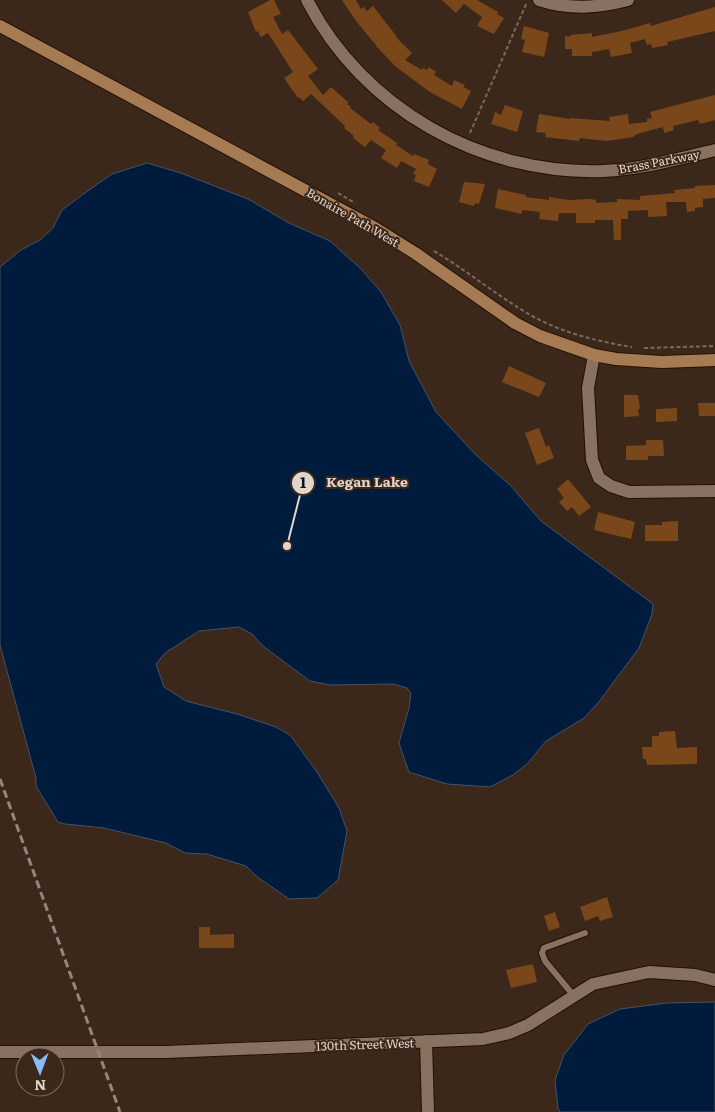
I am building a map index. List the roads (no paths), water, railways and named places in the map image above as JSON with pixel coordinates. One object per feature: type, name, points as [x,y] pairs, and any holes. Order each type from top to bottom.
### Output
[{"type":"street","name":"Brass Parkway","points":[[307,0],[334,43],[360,74],[381,94],[411,117],[481,152],[537,167],[557,170],[598,171],[652,165],[715,150]]},
{"type":"street","points":[[539,0],[560,6],[584,8],[598,7],[628,0]]},
{"type":"street","name":"Bonaire Path West","points":[[0,26],[375,228],[415,253],[515,323],[540,336],[594,354],[635,361],[715,360]]},
{"type":"street","points":[[594,354],[588,388],[592,460],[599,478],[611,486],[629,492],[715,490]]},
{"type":"street","name":"130th Street West","points":[[0,1052],[166,1052],[483,1039],[509,1033],[528,1025],[593,984],[649,972],[695,975],[715,980]]},
{"type":"street","points":[[426,1041],[428,1112]]},
{"type":"lane","points":[[574,996],[545,961],[542,953],[544,948],[585,933]]},
{"type":"water","points":[[147,163],[181,173],[248,199],[289,223],[330,241],[361,269],[381,292],[400,325],[409,361],[436,412],[476,455],[510,485],[541,521],[653,604],[652,614],[639,648],[598,703],[584,718],[546,741],[528,763],[513,775],[490,787],[447,784],[409,772],[399,743],[409,708],[411,693],[407,688],[393,684],[330,685],[310,681],[263,646],[252,634],[239,627],[199,631],[165,653],[156,664],[164,687],[186,701],[237,714],[276,727],[290,735],[317,772],[339,808],[347,831],[338,880],[317,898],[289,899],[256,876],[246,866],[207,854],[185,853],[166,843],[104,828],[58,822],[36,786],[36,778],[0,645],[0,267],[21,250],[40,240],[53,228],[62,210],[89,190],[112,174]]},
{"type":"water","points":[[715,1002],[715,1112],[560,1112],[555,1080],[564,1055],[588,1024],[620,1009],[667,1003]]},
{"type":"railway","points":[[0,779],[120,1112]]},
{"type":"place","name":"Kegan Lake","points":[[287,546]]}]
